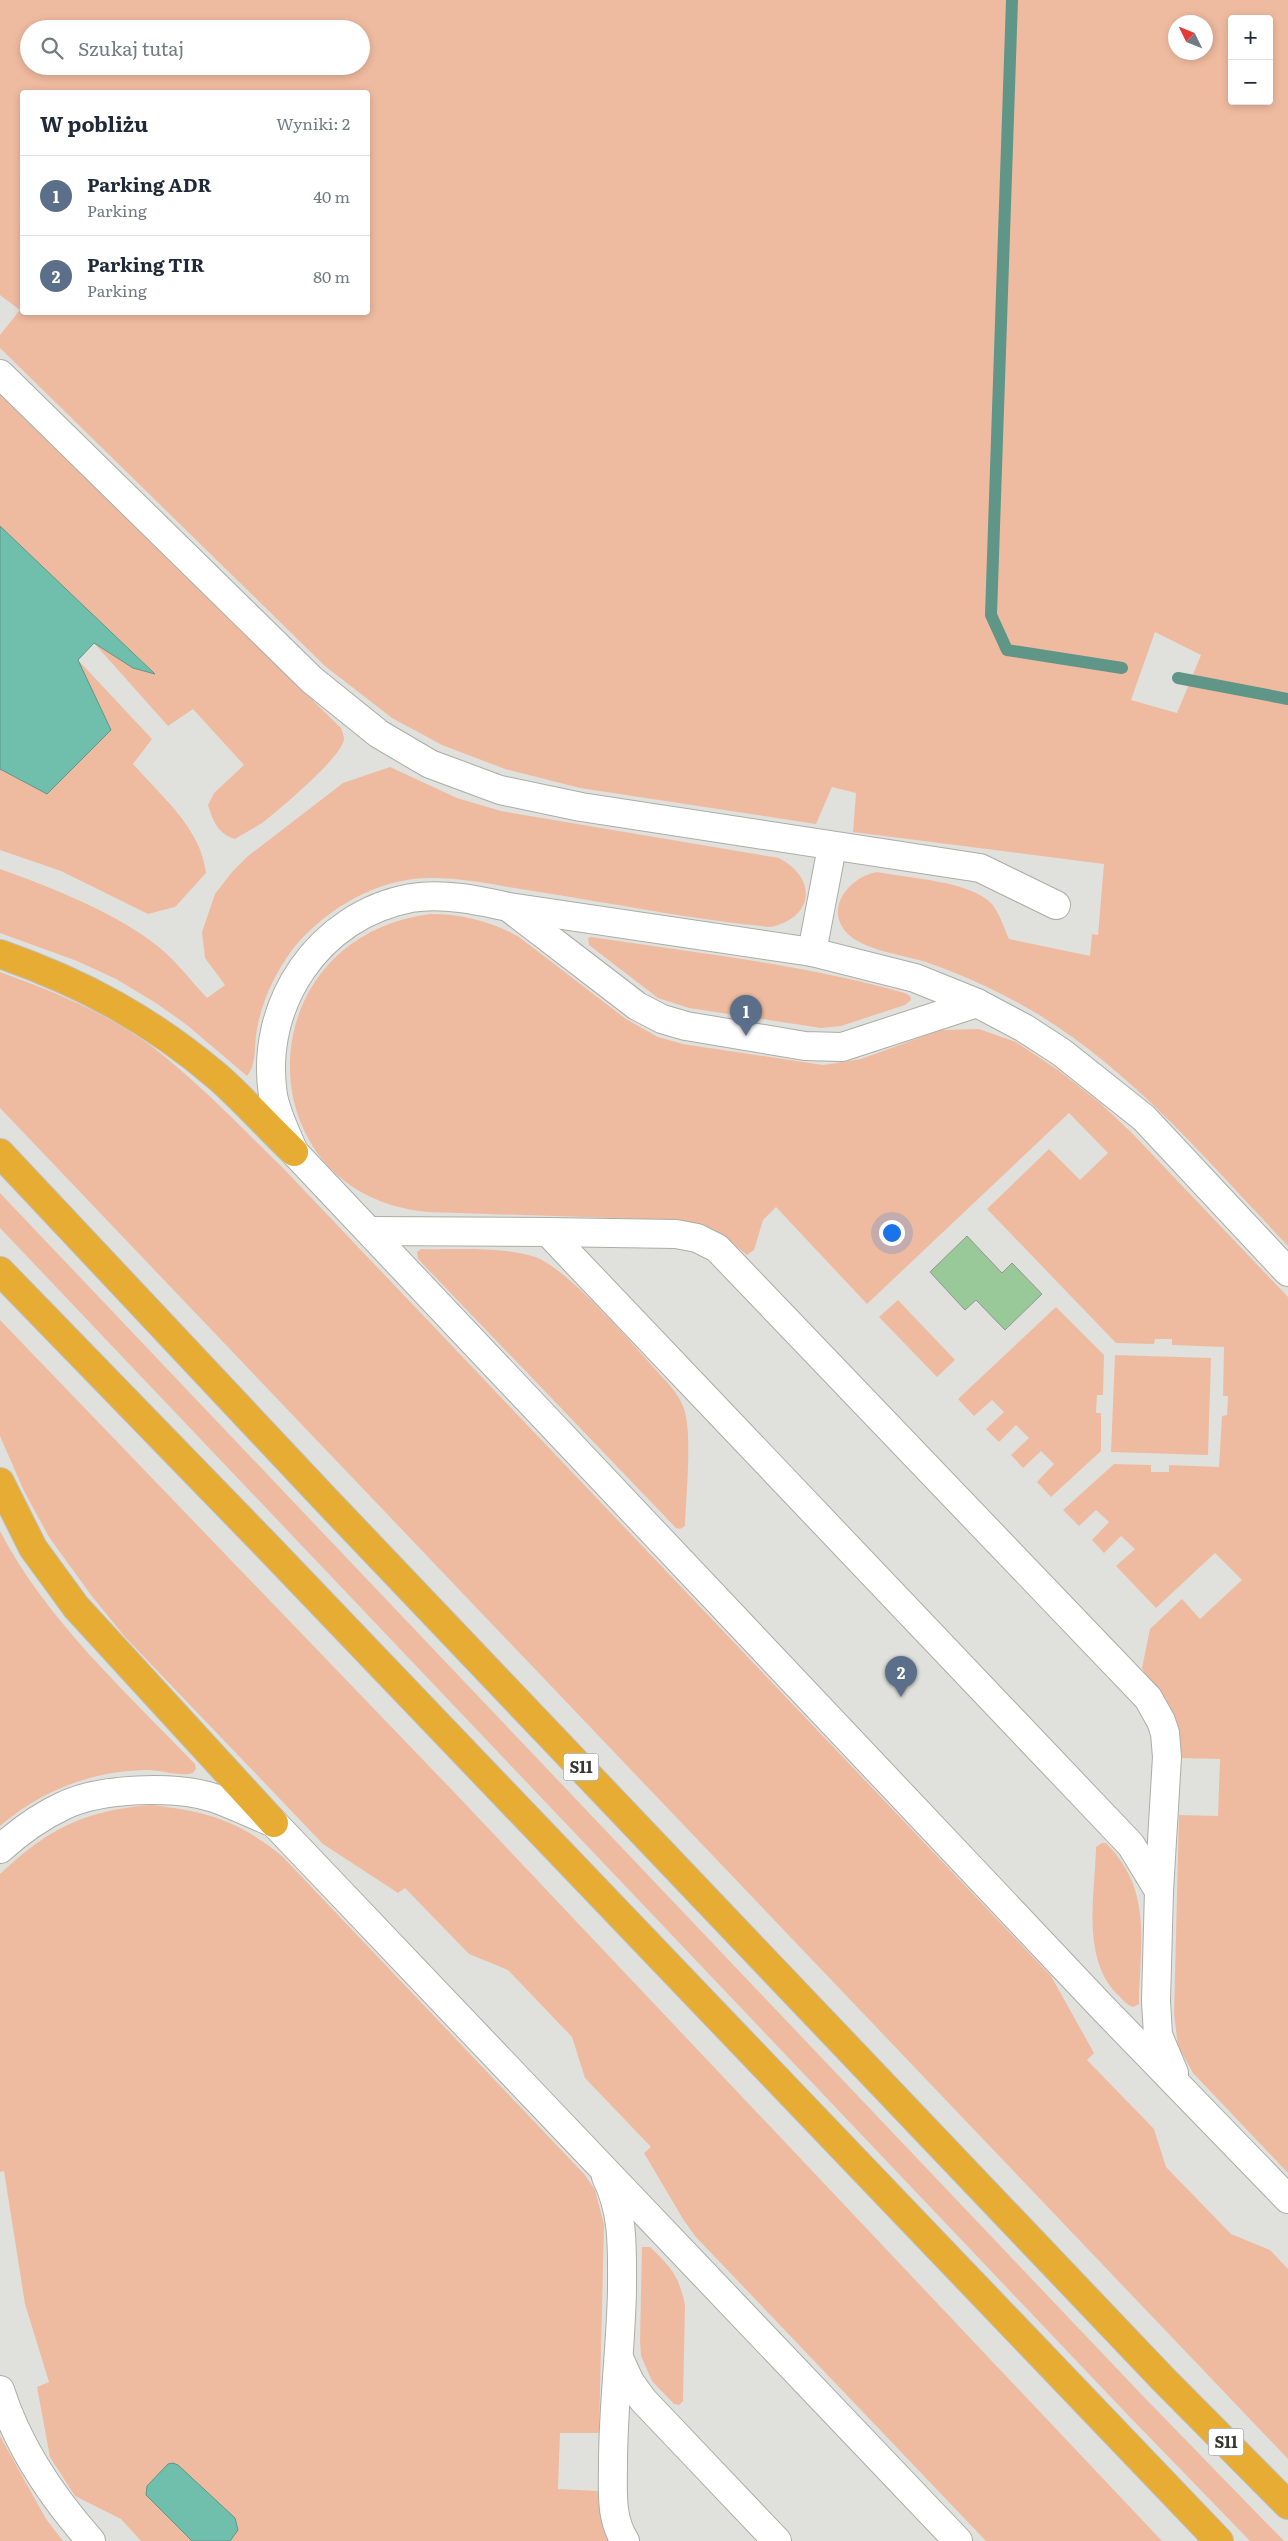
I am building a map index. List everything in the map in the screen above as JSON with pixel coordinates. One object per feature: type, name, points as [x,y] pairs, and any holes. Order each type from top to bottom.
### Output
[{"type":"highway","points":[[0,954],[36,966],[109,1000],[164,1034],[219,1078],[294,1152]]},
{"type":"highway","name":"S11","points":[[0,1153],[340,1514],[1142,2358],[1288,2505]]},
{"type":"highway","points":[[0,1271],[268,1546],[1219,2541]]},
{"type":"highway","points":[[0,1482],[33,1548],[76,1607],[274,1823]]},
{"type":"lane","points":[[0,374],[312,680],[379,734],[430,764],[500,790],[581,807],[832,847],[980,868],[1056,905]]},
{"type":"lane","points":[[812,952],[832,847]]},
{"type":"lane","points":[[1288,1272],[1138,1112],[1061,1052],[1024,1028],[977,1003],[915,978],[812,952],[509,907],[469,898],[434,896],[395,902],[365,913],[321,944],[294,978],[282,1006],[274,1034],[271,1076],[273,1097],[294,1152],[1100,2005],[1288,2199]]},
{"type":"lane","points":[[509,907],[637,1006],[662,1019],[686,1026],[805,1046],[842,1046],[977,1003]]},
{"type":"lane","points":[[369,1231],[676,1234],[697,1238],[717,1248],[1142,1692],[1155,1708],[1165,1732],[1167,1757],[1159,1891],[1156,2001],[1158,2035],[1178,2084]]},
{"type":"lane","points":[[548,1232],[1131,1845],[1159,1891]]},
{"type":"lane","points":[[0,1849],[19,1831],[64,1805],[114,1791],[164,1790],[212,1797],[274,1823],[958,2541]]},
{"type":"lane","points":[[600,2165],[611,2186],[621,2229],[619,2358],[613,2422],[613,2495],[615,2519],[625,2541]]},
{"type":"lane","points":[[619,2358],[630,2382],[643,2400],[777,2541]]},
{"type":"lane","points":[[0,2390],[6,2410],[34,2464],[61,2507],[91,2541]]},
{"type":"shaded area","points":[[0,0],[1288,0],[1288,1246],[1170,1121],[1106,1063],[1072,1037],[1036,1013],[969,979],[926,962],[872,948],[862,943],[846,932],[840,922],[838,913],[839,903],[850,886],[867,875],[877,872],[921,879],[954,885],[982,896],[995,908],[1009,939],[1090,956],[1092,934],[1098,935],[1104,864],[853,832],[856,793],[832,787],[816,824],[580,788],[505,769],[442,745],[392,718],[325,666],[0,348],[0,335],[20,310],[0,295]],"holes":[[[1155,632],[1201,655],[1177,713],[1131,700]]]},
{"type":"shaded area","points":[[0,395],[341,728],[344,739],[341,747],[322,770],[270,817],[235,839],[220,830],[208,805],[214,793],[244,765],[193,709],[168,726],[94,643],[133,668],[154,673],[0,526]]},
{"type":"shaded area","points":[[0,526],[155,674],[133,668],[94,643],[78,660],[111,730],[47,794],[0,769]]},
{"type":"shaded area","points":[[78,660],[152,739],[133,764],[188,827],[203,857],[206,873],[175,907],[148,914],[61,871],[0,850],[0,769],[47,794]]},
{"type":"shaded area","points":[[390,767],[457,798],[501,811],[779,858],[791,866],[800,876],[805,886],[806,896],[803,906],[796,915],[786,922],[771,927],[682,916],[458,879],[428,878],[395,882],[346,903],[317,925],[292,950],[280,968],[266,998],[257,1029],[255,1054],[247,1076],[187,1025],[156,1003],[116,979],[77,961],[0,933],[0,869],[84,902],[125,924],[167,954],[207,998],[225,985],[205,958],[202,932],[215,894],[232,872],[248,856],[343,783]]},
{"type":"shaded area","points":[[430,914],[465,917],[508,931],[519,937],[626,1019],[658,1037],[683,1044],[823,1065],[861,1059],[941,1030],[979,1029],[1016,1042],[1058,1070],[1100,1103],[1131,1132],[1288,1297],[1288,2173],[1193,2073],[1178,2046],[1174,2014],[1179,1815],[1218,1816],[1220,1759],[1180,1758],[1180,1741],[1174,1715],[1142,1668],[1150,1629],[1182,1599],[1200,1619],[1242,1580],[1215,1553],[1156,1608],[1116,1566],[1135,1549],[1121,1536],[1104,1553],[1092,1540],[1109,1522],[1096,1510],[1079,1526],[1063,1510],[1114,1464],[1151,1465],[1151,1472],[1169,1472],[1169,1465],[1219,1467],[1222,1416],[1227,1415],[1228,1396],[1223,1396],[1224,1347],[1172,1345],[1172,1339],[1155,1339],[1154,1344],[1116,1343],[987,1209],[1049,1149],[1080,1180],[1108,1153],[1069,1113],[867,1304],[776,1207],[763,1220],[754,1250],[747,1255],[725,1237],[700,1225],[674,1220],[428,1212],[368,1196],[325,1162],[299,1117],[290,1066],[298,1015],[325,969],[368,933]]},
{"type":"shaded area","points":[[588,938],[749,960],[828,974],[905,993],[910,996],[911,1000],[905,1005],[841,1026],[821,1028],[689,1008],[658,998],[589,945]]},
{"type":"shaded area","points":[[0,972],[60,995],[118,1024],[154,1048],[220,1106],[283,1168],[1051,1976],[1094,2053],[1087,2060],[1154,2129],[1166,2167],[1231,2234],[1270,2250],[1288,2269],[1288,2459],[0,1108]]},
{"type":"shaded area","points":[[0,1193],[1142,2395],[1284,2541],[1250,2541],[1125,2412],[0,1228]]},
{"type":"shaded area","points":[[421,1249],[508,1251],[535,1257],[566,1277],[604,1313],[670,1385],[684,1408],[688,1437],[685,1526],[680,1529],[676,1528],[418,1259],[417,1252]]},
{"type":"shaded area","points":[[898,1300],[955,1360],[937,1377],[879,1317]]},
{"type":"shaded area","points":[[1056,1307],[1104,1355],[1103,1395],[1097,1395],[1096,1413],[1101,1413],[1101,1451],[1051,1497],[1037,1482],[1054,1464],[1041,1451],[1023,1468],[1011,1455],[1029,1438],[1016,1425],[999,1442],[986,1429],[1004,1412],[992,1400],[974,1416],[958,1399]]},
{"type":"shaded area","points":[[0,1320],[453,1791],[1162,2541],[986,2541],[695,2236],[644,2153],[651,2147],[585,2078],[572,2037],[508,1970],[469,1954],[405,1888],[398,1893],[323,1844],[125,1637],[91,1595],[49,1537],[24,1491],[0,1436]]},
{"type":"shaded area","points":[[1115,1355],[1211,1358],[1208,1455],[1111,1452]]},
{"type":"shaded area","points":[[0,1531],[40,1595],[89,1654],[195,1764],[196,1769],[193,1773],[182,1774],[148,1770],[128,1771],[88,1778],[32,1802],[0,1826]]},
{"type":"shaded area","points":[[152,1805],[190,1811],[222,1820],[251,1834],[282,1856],[585,2175],[595,2190],[604,2225],[599,2433],[560,2433],[558,2489],[598,2491],[601,2518],[610,2541],[141,2541],[121,2519],[75,2496],[50,2457],[37,2387],[49,2382],[25,2304],[4,2171],[0,2172],[0,1874],[35,1845],[69,1824],[107,1811]]},
{"type":"shaded area","points":[[1106,1843],[1121,1861],[1131,1879],[1137,1899],[1140,1918],[1141,1960],[1139,2004],[1133,2007],[1118,1995],[1106,1980],[1099,1963],[1095,1945],[1093,1905],[1096,1847]]},
{"type":"shaded area","points":[[642,2247],[650,2247],[669,2266],[677,2279],[685,2305],[683,2401],[679,2405],[674,2404],[652,2381],[641,2356]]},
{"type":"shaded area","points":[[0,2436],[46,2519],[63,2541],[0,2541]]},
{"type":"shaded area","points":[[168,2464],[178,2465],[235,2518],[238,2530],[230,2541],[192,2541],[146,2495],[147,2486]]},
{"type":"building","points":[[967,1236],[1002,1273],[1012,1263],[1042,1294],[1005,1330],[976,1300],[965,1310],[930,1272]]},
{"type":"waterway","points":[[1012,0],[991,615],[1007,650],[1122,668]]},
{"type":"waterway","points":[[1178,678],[1288,699]]},
{"type":"place","name":"Parking ADR","points":[[746,1036]]},
{"type":"place","name":"Parking TIR","points":[[901,1697]]}]
